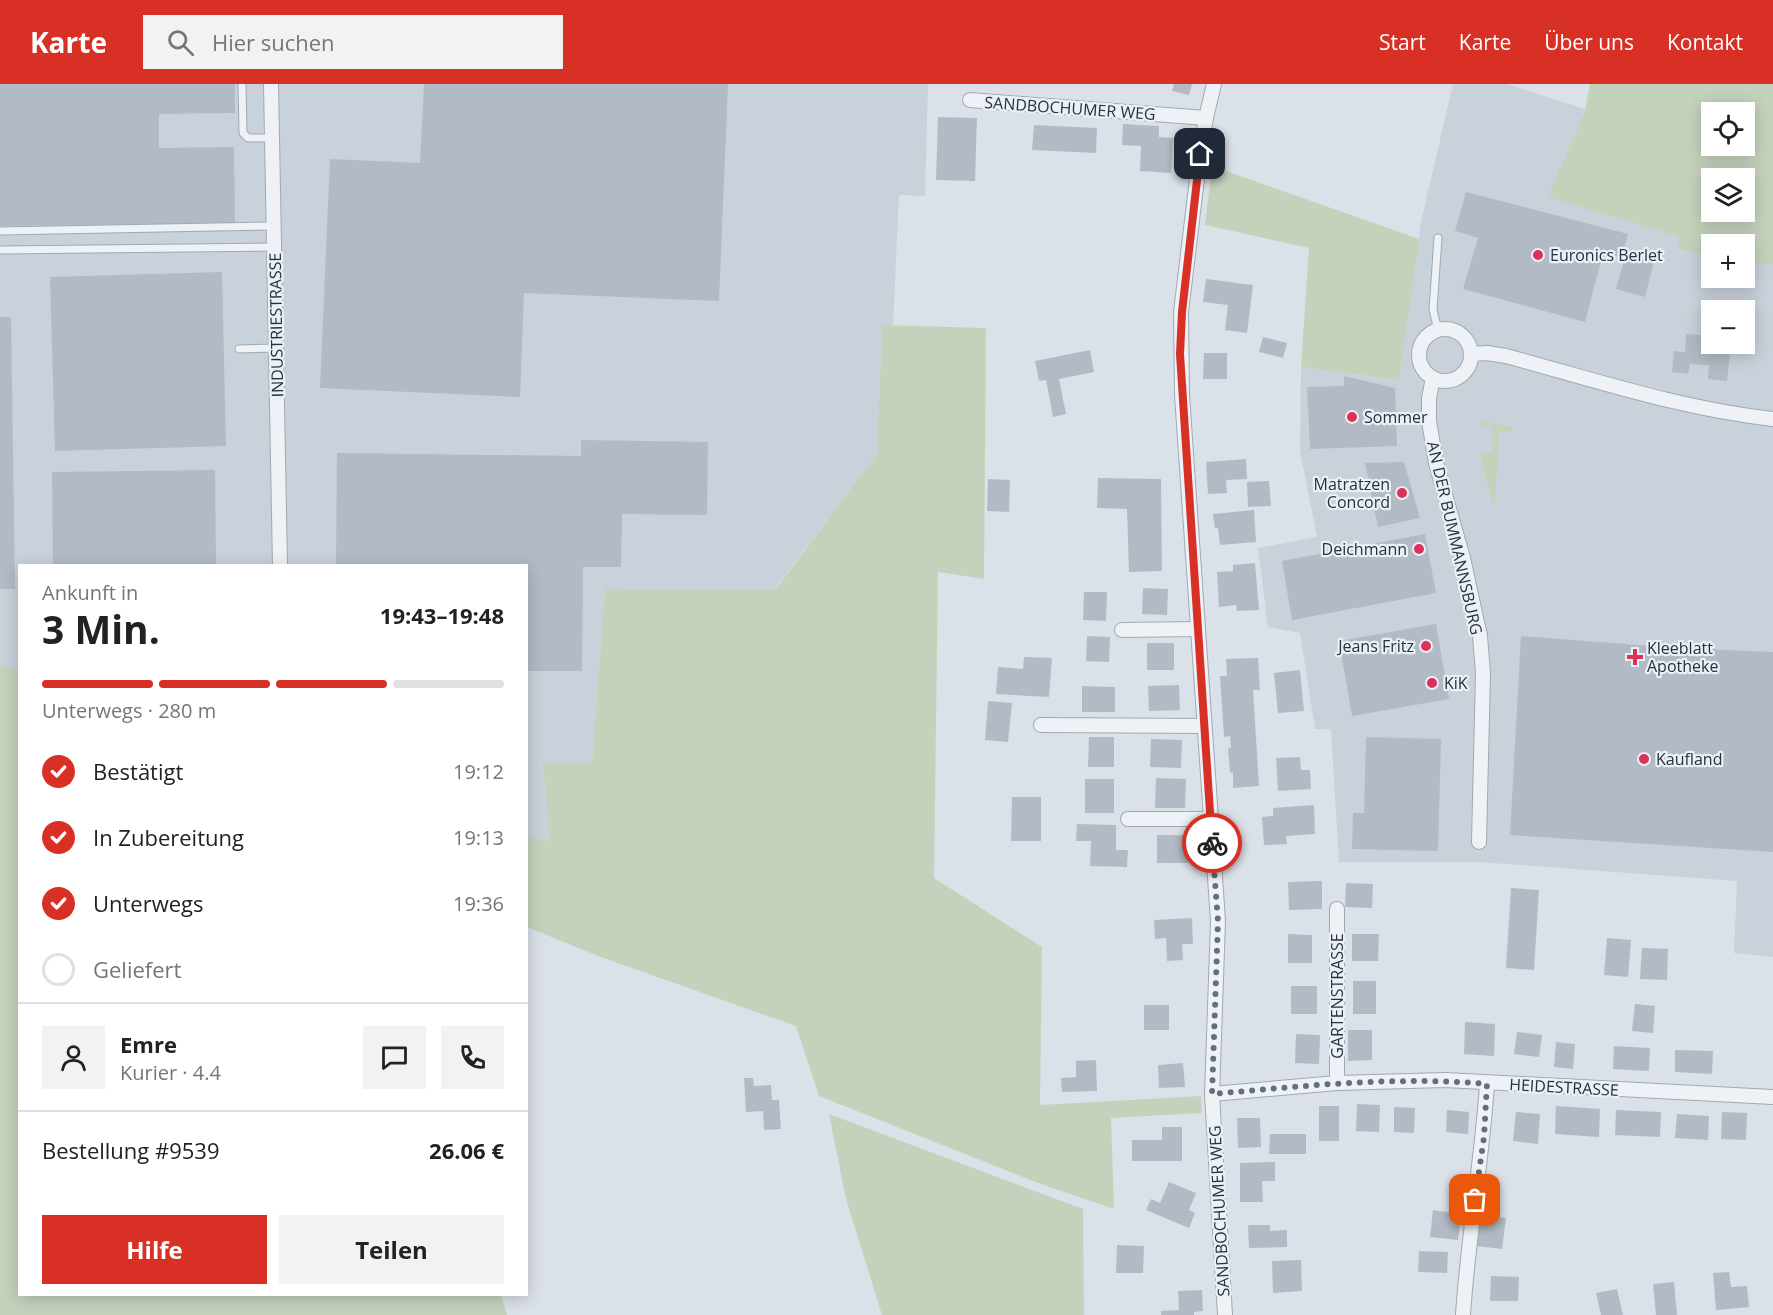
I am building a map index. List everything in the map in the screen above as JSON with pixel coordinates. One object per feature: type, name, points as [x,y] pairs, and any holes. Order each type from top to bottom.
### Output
[{"type":"street","name":"INDUSTRIESTRASSE","points":[[271,84],[280,564]]},
{"type":"street","name":"SANDBOCHUMER WEG","points":[[1214,84],[1206,118],[1195,189],[1180,332],[1182,395],[1218,921],[1212,1094],[1225,1315]]},
{"type":"street","name":"SANDBOCHUMER WEG","points":[[970,100],[1206,118]]},
{"type":"street","points":[[1447,329],[1464,337],[1471,354],[1469,365],[1463,374],[1453,380],[1442,381],[1424,371],[1419,352],[1422,343],[1429,335],[1438,330],[1447,329]]},
{"type":"street","points":[[1471,354],[1487,353],[1506,356],[1631,392],[1773,420]]},
{"type":"street","name":"AN DER BUMMANNSBURG","points":[[1433,378],[1429,398],[1429,421],[1436,463],[1464,558],[1480,636],[1483,673],[1479,842]]},
{"type":"street","points":[[1122,630],[1198,629]]},
{"type":"street","points":[[1041,726],[1204,726]]},
{"type":"street","points":[[1128,819],[1210,819]]},
{"type":"street","name":"GARTENSTRASSE","points":[[1337,909],[1337,1083]]},
{"type":"street","name":"HEIDESTRASSE","points":[[1212,1094],[1337,1083],[1445,1080],[1487,1084],[1773,1097]]},
{"type":"street","points":[[1463,1315],[1466,1263],[1484,1137],[1487,1084]]},
{"type":"lane","points":[[242,84],[243,133],[248,138],[272,138]]},
{"type":"lane","points":[[0,231],[274,226]]},
{"type":"lane","points":[[1438,238],[1433,310],[1438,330]]},
{"type":"lane","points":[[0,250],[275,247]]},
{"type":"lane","points":[[239,350],[277,348]]},
{"type":"shaded area","points":[[0,84],[928,84],[925,196],[899,195],[893,327],[882,325],[877,453],[774,590],[605,589],[592,764],[550,841],[528,836],[528,564],[18,564],[18,671],[0,664]]},
{"type":"shaded area","points":[[1453,84],[1507,84],[1585,109],[1549,197],[1679,237],[1679,250],[1701,253],[1701,288],[1755,288],[1755,262],[1773,265],[1773,957],[1734,953],[1737,881],[1478,862],[1339,862],[1331,729],[1315,729],[1300,633],[1268,627],[1258,548],[1317,537],[1300,451],[1301,367],[1399,380],[1421,222]]},
{"type":"green space","points":[[1590,84],[1773,84],[1773,265],[1755,262],[1755,234],[1701,234],[1701,253],[1679,250],[1679,237],[1548,197],[1585,110]]},
{"type":"green space","points":[[1212,166],[1419,239],[1399,380],[1301,367],[1309,248],[1205,225]]},
{"type":"green space","points":[[882,325],[986,328],[984,579],[938,572],[934,878],[1042,947],[1040,1105],[1201,1096],[1202,1113],[1111,1118],[1114,1209],[1038,1183],[819,1096],[796,1026],[598,956],[528,927],[528,836],[550,841],[543,763],[592,763],[605,589],[775,590],[877,453]]},
{"type":"green space","points":[[1483,421],[1513,428],[1512,432],[1499,431],[1495,505],[1479,452],[1492,453],[1493,426],[1480,425]]},
{"type":"green space","points":[[0,664],[18,670],[18,1296],[502,1296],[507,1315],[0,1315]]},
{"type":"green space","points":[[829,1114],[1083,1209],[1084,1315],[882,1315],[846,1199]]},
{"type":"building","points":[[0,84],[235,84],[235,113],[159,114],[159,148],[234,147],[235,223],[0,226]]},
{"type":"building","points":[[424,84],[728,84],[719,301],[524,293],[520,397],[320,388],[330,159],[420,163]]},
{"type":"building","points":[[1174,84],[1192,84],[1189,95],[1172,91]]},
{"type":"building","points":[[938,117],[977,118],[975,181],[936,180]]},
{"type":"building","points":[[1123,124],[1159,126],[1159,137],[1173,138],[1171,173],[1140,171],[1141,146],[1122,145]]},
{"type":"building","points":[[1034,125],[1097,128],[1096,153],[1032,150]]},
{"type":"building","name":"Euronics Berlet","points":[[1466,192],[1628,234],[1622,257],[1603,253],[1585,322],[1463,289],[1478,238],[1455,231]]},
{"type":"building","points":[[1626,254],[1654,262],[1645,297],[1616,289]]},
{"type":"building","points":[[222,272],[226,446],[55,451],[50,277]]},
{"type":"building","points":[[1206,279],[1253,285],[1247,333],[1225,330],[1228,305],[1203,302]]},
{"type":"building","points":[[0,317],[11,317],[15,589],[0,589]]},
{"type":"building","points":[[1686,334],[1701,335],[1701,354],[1730,354],[1727,381],[1708,379],[1709,365],[1690,364],[1688,374],[1672,372],[1674,351],[1685,352]]},
{"type":"building","points":[[1263,337],[1287,343],[1283,358],[1259,352]]},
{"type":"building","points":[[1090,350],[1094,372],[1059,379],[1066,414],[1053,417],[1046,380],[1039,381],[1035,361]]},
{"type":"building","points":[[1204,353],[1227,353],[1227,379],[1203,379]]},
{"type":"building","name":"Sommer","points":[[1344,376],[1395,388],[1397,446],[1310,449],[1307,387],[1344,386]]},
{"type":"building","points":[[581,440],[708,442],[707,515],[622,514],[621,567],[583,567],[582,671],[528,671],[528,564],[336,564],[337,453],[581,456]]},
{"type":"building","points":[[1246,459],[1247,479],[1226,480],[1227,493],[1208,494],[1206,462]]},
{"type":"building","points":[[1404,462],[1420,518],[1378,527],[1365,463]]},
{"type":"building","points":[[215,470],[216,564],[53,564],[52,472]]},
{"type":"building","points":[[1098,478],[1161,479],[1162,571],[1129,572],[1127,509],[1097,508]]},
{"type":"building","points":[[988,479],[1010,480],[1009,512],[987,511]]},
{"type":"building","points":[[1269,481],[1271,506],[1248,507],[1247,482]]},
{"type":"building","points":[[1254,510],[1256,542],[1220,545],[1213,514]]},
{"type":"building","points":[[1425,534],[1436,593],[1292,620],[1282,561]]},
{"type":"building","points":[[1255,563],[1259,610],[1237,611],[1236,605],[1219,607],[1217,572],[1233,571],[1233,565]]},
{"type":"building","points":[[1143,588],[1168,589],[1167,615],[1142,614]]},
{"type":"building","points":[[1084,592],[1107,592],[1106,621],[1083,620]]},
{"type":"building","points":[[1436,624],[1449,699],[1352,716],[1339,641]]},
{"type":"building","points":[[1087,636],[1110,637],[1109,662],[1086,661]]},
{"type":"building","name":"Kaufland","points":[[1521,636],[1678,648],[1773,652],[1773,852],[1510,835]]},
{"type":"building","points":[[1147,643],[1174,643],[1174,670],[1147,670]]},
{"type":"building","points":[[1024,657],[1052,658],[1049,697],[996,694],[998,667],[1023,669]]},
{"type":"building","points":[[1258,658],[1260,690],[1253,690],[1259,786],[1233,788],[1233,772],[1230,773],[1228,748],[1231,748],[1230,736],[1224,737],[1220,676],[1227,676],[1226,659]]},
{"type":"building","points":[[1300,670],[1304,711],[1278,713],[1274,673]]},
{"type":"building","points":[[1179,685],[1180,710],[1149,711],[1148,686]]},
{"type":"building","points":[[1082,686],[1115,687],[1115,712],[1082,712]]},
{"type":"building","points":[[988,701],[1012,703],[1008,742],[985,740]]},
{"type":"building","points":[[1089,737],[1114,737],[1114,767],[1088,767]]},
{"type":"building","points":[[1366,737],[1441,739],[1438,851],[1352,849],[1353,813],[1364,813]]},
{"type":"building","points":[[1151,739],[1182,740],[1181,768],[1150,767]]},
{"type":"building","points":[[1300,757],[1301,770],[1310,770],[1311,789],[1278,791],[1276,758]]},
{"type":"building","points":[[1156,778],[1186,779],[1185,808],[1155,808]]},
{"type":"building","points":[[1085,779],[1114,779],[1114,813],[1085,813]]},
{"type":"building","points":[[1012,797],[1041,797],[1041,841],[1011,841]]},
{"type":"building","points":[[1314,805],[1315,834],[1286,836],[1287,844],[1264,845],[1262,817],[1273,816],[1273,808]]},
{"type":"building","points":[[1077,824],[1116,825],[1116,850],[1128,850],[1127,867],[1090,866],[1091,841],[1076,841]]},
{"type":"building","points":[[1157,835],[1188,835],[1188,863],[1157,863]]},
{"type":"building","points":[[1322,881],[1322,909],[1289,910],[1288,882]]},
{"type":"building","points":[[1346,883],[1373,884],[1372,908],[1345,907]]},
{"type":"building","points":[[1511,888],[1539,890],[1534,970],[1506,968]]},
{"type":"building","points":[[1192,918],[1193,944],[1182,944],[1183,960],[1167,961],[1166,938],[1155,939],[1154,920]]},
{"type":"building","points":[[1288,934],[1312,935],[1312,963],[1288,963]]},
{"type":"building","points":[[1352,934],[1379,934],[1378,961],[1352,961]]},
{"type":"building","points":[[1607,938],[1631,940],[1628,977],[1604,975]]},
{"type":"building","points":[[1642,948],[1668,949],[1667,980],[1640,979]]},
{"type":"building","points":[[1353,981],[1376,981],[1376,1014],[1353,1014]]},
{"type":"building","points":[[1291,986],[1317,986],[1317,1014],[1291,1014]]},
{"type":"building","points":[[1635,1004],[1655,1006],[1653,1033],[1632,1031]]},
{"type":"building","points":[[1144,1005],[1169,1005],[1169,1030],[1144,1030]]},
{"type":"building","points":[[1465,1022],[1495,1024],[1494,1056],[1464,1054]]},
{"type":"building","points":[[1348,1030],[1372,1030],[1372,1060],[1348,1061]]},
{"type":"building","points":[[1517,1032],[1542,1035],[1539,1057],[1514,1054]]},
{"type":"building","points":[[1296,1034],[1320,1035],[1319,1064],[1295,1063]]},
{"type":"building","points":[[1556,1042],[1575,1044],[1573,1069],[1554,1067]]},
{"type":"building","points":[[1614,1046],[1650,1048],[1649,1071],[1613,1069]]},
{"type":"building","points":[[1675,1050],[1713,1051],[1712,1074],[1675,1072]]},
{"type":"building","points":[[1096,1060],[1097,1091],[1062,1092],[1061,1078],[1076,1077],[1076,1061]]},
{"type":"building","points":[[1183,1063],[1185,1087],[1159,1088],[1158,1065]]},
{"type":"building","points":[[744,1078],[753,1078],[754,1086],[771,1085],[772,1100],[779,1100],[781,1129],[764,1130],[763,1111],[746,1112]]},
{"type":"building","points":[[1357,1104],[1380,1105],[1379,1132],[1356,1131]]},
{"type":"building","points":[[1319,1106],[1339,1106],[1339,1141],[1319,1141]]},
{"type":"building","points":[[1556,1106],[1600,1109],[1599,1137],[1555,1134]]},
{"type":"building","points":[[1394,1107],[1415,1108],[1414,1133],[1394,1132]]},
{"type":"building","points":[[1447,1110],[1469,1112],[1468,1134],[1446,1132]]},
{"type":"building","points":[[1616,1110],[1661,1112],[1660,1137],[1615,1135]]},
{"type":"building","points":[[1516,1112],[1540,1114],[1538,1144],[1513,1141]]},
{"type":"building","points":[[1722,1112],[1747,1113],[1746,1140],[1721,1139]]},
{"type":"building","points":[[1677,1114],[1709,1116],[1708,1140],[1675,1138]]},
{"type":"building","points":[[1237,1118],[1260,1118],[1261,1147],[1238,1148]]},
{"type":"building","points":[[1162,1127],[1182,1127],[1182,1161],[1132,1161],[1132,1140],[1162,1140]]},
{"type":"building","points":[[1270,1134],[1306,1134],[1306,1154],[1269,1154]]},
{"type":"building","points":[[1275,1162],[1275,1181],[1262,1181],[1263,1202],[1240,1202],[1240,1163]]},
{"type":"building","points":[[1169,1182],[1196,1193],[1189,1210],[1195,1213],[1189,1228],[1146,1210],[1151,1199],[1160,1203]]},
{"type":"building","points":[[1433,1210],[1461,1214],[1458,1240],[1430,1237]]},
{"type":"building","points":[[1481,1215],[1506,1218],[1502,1249],[1477,1246]]},
{"type":"building","points":[[1248,1225],[1270,1225],[1270,1231],[1287,1230],[1287,1247],[1249,1248]]},
{"type":"building","points":[[1117,1245],[1144,1246],[1143,1273],[1116,1273]]},
{"type":"building","points":[[1419,1251],[1448,1252],[1447,1273],[1418,1272]]},
{"type":"building","points":[[1301,1260],[1302,1291],[1273,1293],[1272,1261]]},
{"type":"building","points":[[1729,1272],[1731,1287],[1747,1286],[1749,1307],[1716,1310],[1713,1273]]},
{"type":"building","points":[[1491,1276],[1519,1277],[1518,1301],[1490,1301]]},
{"type":"building","points":[[1674,1282],[1677,1315],[1656,1315],[1653,1284]]},
{"type":"building","points":[[1617,1289],[1623,1315],[1601,1315],[1596,1293]]},
{"type":"building","points":[[1202,1290],[1203,1311],[1194,1312],[1194,1315],[1161,1315],[1161,1311],[1179,1310],[1178,1291]]},
{"type":"way so far","points":[[1212,843],[1218,921],[1212,1094],[1337,1083],[1445,1080],[1487,1084],[1484,1137],[1475,1200]]},
{"type":"place","name":"Euronics Berlet","points":[[1538,255]]},
{"type":"place","name":"Sommer","points":[[1352,417]]},
{"type":"place","name":"Matratzen Concord","points":[[1402,493]]},
{"type":"place","name":"Deichmann","points":[[1419,549]]},
{"type":"place","name":"Jeans Fritz","points":[[1426,646]]},
{"type":"place","name":"Kleeblatt Apotheke","points":[[1635,657]]},
{"type":"place","name":"KiK","points":[[1432,683]]},
{"type":"place","name":"Kaufland","points":[[1644,759]]},
{"type":"route","points":[[1200,154],[1180,332],[1180,354],[1212,843]]}]
